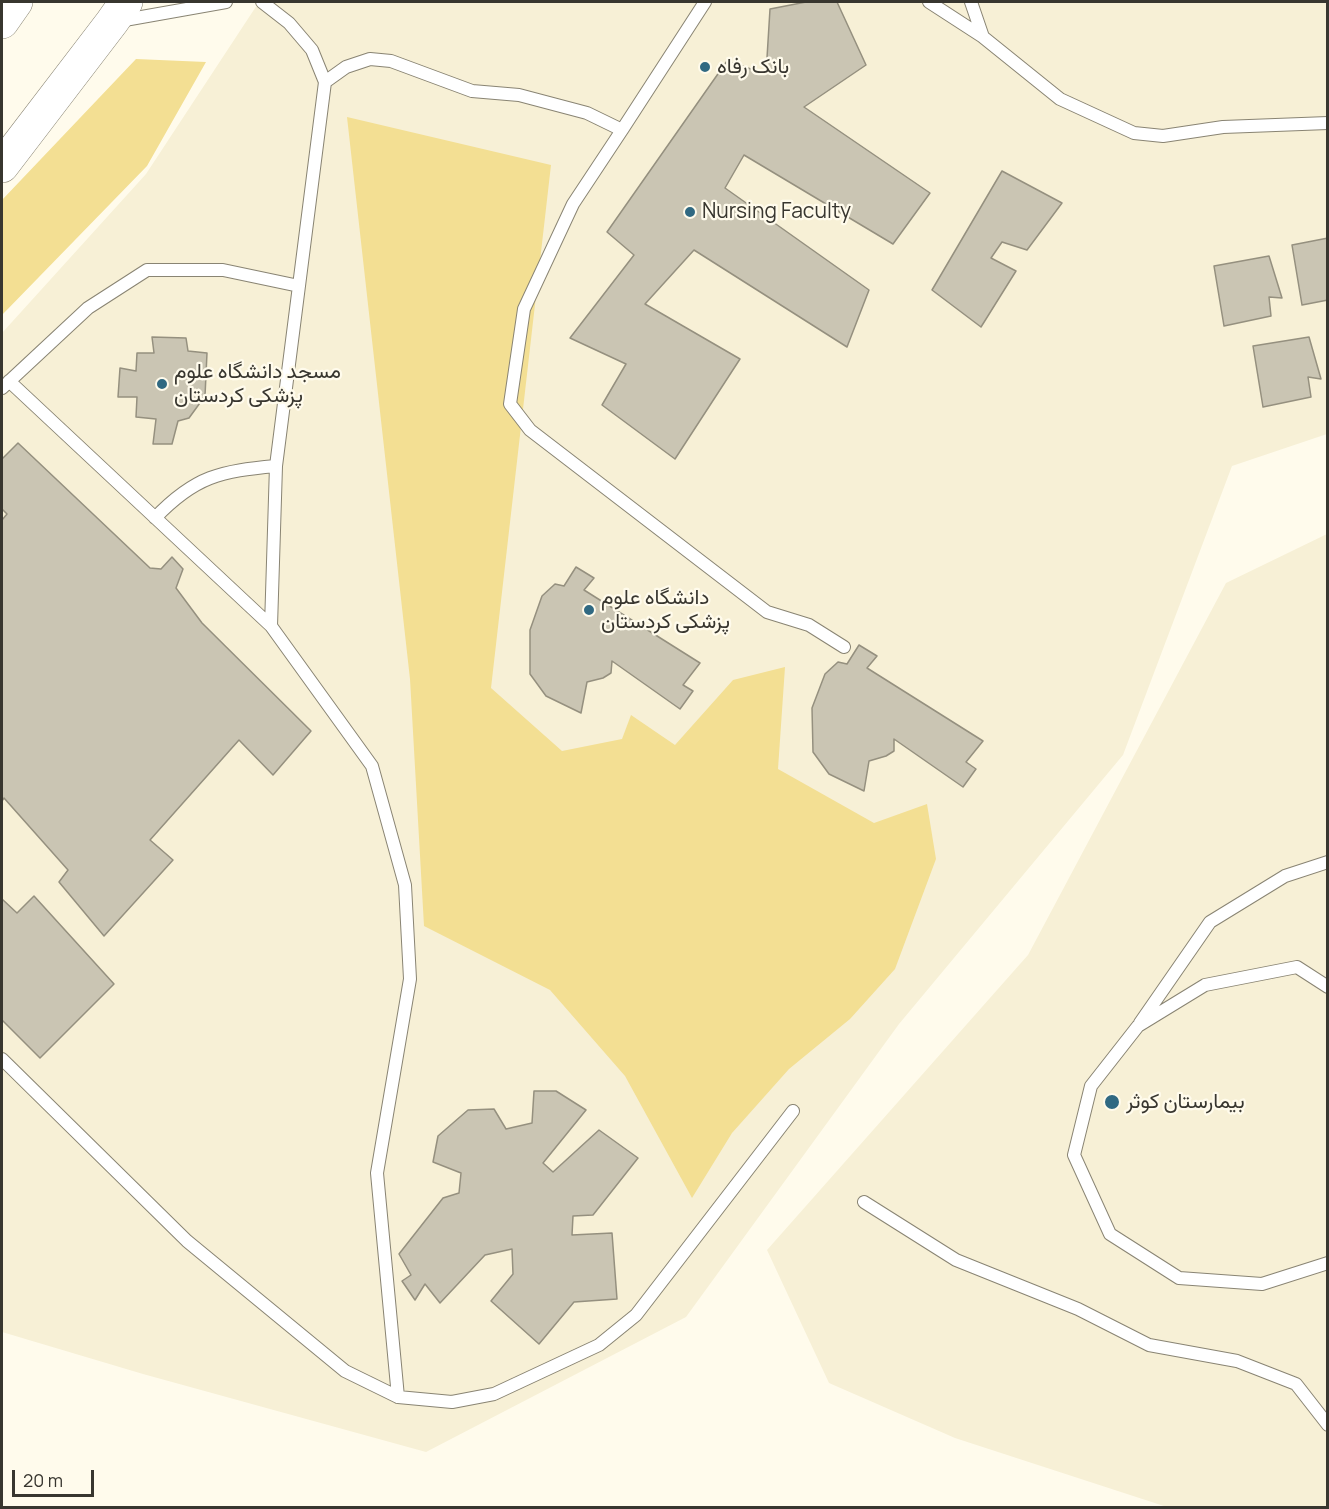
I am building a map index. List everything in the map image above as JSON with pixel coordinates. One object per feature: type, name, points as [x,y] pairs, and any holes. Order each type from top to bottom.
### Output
[{"type":"main road","points":[[2,22],[16,2]]},
{"type":"main road","points":[[2,166],[119,12]]},
{"type":"lane","points":[[119,12],[226,2]]},
{"type":"lane","points":[[262,2],[289,23],[312,50],[325,82],[276,466],[271,626]]},
{"type":"lane","points":[[705,2],[573,204],[524,309],[510,404],[530,430],[767,612],[809,625],[844,647]]},
{"type":"lane","points":[[929,2],[983,37],[1060,99],[1134,133],[1163,136],[1222,127],[1328,123]]},
{"type":"lane","points":[[971,2],[983,37]]},
{"type":"lane","points":[[325,82],[346,67],[370,59],[391,61],[472,91],[519,95],[587,113],[622,130]]},
{"type":"lane","points":[[299,286],[223,270],[147,270],[88,308],[5,385],[155,518],[271,626],[372,766],[405,885],[411,980],[377,1173],[398,1397]]},
{"type":"lane","points":[[155,518],[173,499],[201,480],[240,469],[276,466]]},
{"type":"lane","points":[[1328,862],[1285,876],[1210,922],[1138,1026],[1091,1086],[1074,1155],[1110,1234],[1179,1278],[1262,1284],[1328,1263]]},
{"type":"lane","points":[[1138,1026],[1204,985],[1297,967],[1328,987]]},
{"type":"lane","points":[[2,1059],[187,1241],[345,1371],[398,1397],[452,1402],[494,1394],[599,1345],[636,1315],[793,1111]]},
{"type":"lane","points":[[864,1202],[956,1260],[1078,1309],[1149,1346],[1237,1361],[1296,1384],[1328,1425]]},
{"type":"shaded area","name":"دانشگاه علوم پزشکی کردستان","points":[[259,2],[1327,2],[1327,434],[1232,466],[1123,755],[899,1024],[686,1317],[426,1452],[143,1374],[2,1332],[2,333],[146,174]]},
{"type":"shaded area","points":[[136,59],[206,62],[147,166],[2,315],[2,200]]},
{"type":"shaded area","points":[[347,117],[551,165],[491,688],[562,751],[622,739],[631,715],[675,745],[733,680],[785,667],[778,769],[874,823],[927,804],[936,859],[895,969],[850,1019],[789,1069],[732,1133],[692,1198],[625,1076],[550,990],[424,926],[410,679]]},
{"type":"shaded area","name":"بیمارستان کوثر","points":[[1327,534],[1327,1507],[1167,1507],[955,1438],[829,1383],[767,1250],[1028,955],[1226,583]]},
{"type":"building","name":"Nursing Faculty","points":[[806,2],[837,2],[866,65],[804,107],[930,193],[893,244],[744,155],[725,188],[869,290],[847,347],[694,250],[645,304],[740,359],[675,459],[602,405],[626,364],[570,338],[634,255],[607,232],[727,61],[766,74],[770,9]]},
{"type":"building","points":[[1002,171],[1062,203],[1027,250],[1002,242],[991,258],[1016,271],[981,327],[932,290]]},
{"type":"building","points":[[1328,238],[1328,300],[1302,305],[1292,245]]},
{"type":"building","points":[[1269,256],[1282,298],[1269,297],[1271,316],[1224,326],[1214,266]]},
{"type":"building","name":"مسجد دانشگاه علوم پزشکی کردستان","points":[[152,337],[186,338],[188,351],[207,353],[205,396],[189,418],[178,421],[172,444],[153,444],[156,419],[136,417],[137,397],[118,397],[120,368],[136,371],[137,353],[154,353]]},
{"type":"building","points":[[1309,337],[1321,379],[1308,377],[1311,397],[1263,407],[1253,346]]},
{"type":"building","points":[[18,443],[150,568],[161,569],[172,557],[183,569],[176,588],[202,623],[311,731],[273,775],[239,740],[150,840],[173,860],[104,936],[59,882],[68,870],[4,798],[2,801],[2,520],[7,514],[2,509],[2,459]]},
{"type":"building","points":[[576,567],[594,578],[584,590],[700,663],[683,685],[693,691],[680,709],[612,661],[611,673],[603,678],[587,682],[581,713],[546,696],[530,674],[530,630],[542,596],[555,584],[564,586]]},
{"type":"building","points":[[859,645],[877,656],[867,668],[983,741],[966,762],[976,769],[963,787],[894,739],[894,751],[869,761],[864,791],[829,774],[813,752],[812,708],[825,674],[838,662],[847,664]]},
{"type":"building","points":[[34,896],[114,984],[40,1058],[2,1020],[2,899],[17,913]]},
{"type":"building","points":[[534,1091],[556,1091],[586,1110],[543,1163],[553,1172],[599,1130],[638,1158],[593,1215],[573,1216],[572,1235],[612,1233],[617,1299],[574,1302],[539,1344],[491,1301],[513,1274],[512,1249],[485,1255],[440,1303],[425,1284],[415,1300],[402,1281],[411,1275],[399,1254],[443,1198],[459,1193],[461,1173],[433,1162],[438,1136],[468,1110],[494,1109],[506,1129],[532,1123]]},
{"type":"place","name":"بانک رفاه","points":[[705,67]]},
{"type":"place","name":"Nursing Faculty","points":[[690,212]]},
{"type":"place","name":"مسجد دانشگاه علوم پزشکی کردستان","points":[[162,384]]},
{"type":"place","name":"دانشگاه علوم پزشکی کردستان","points":[[589,610]]},
{"type":"place","name":"بیمارستان کوثر","points":[[1112,1102]]}]
